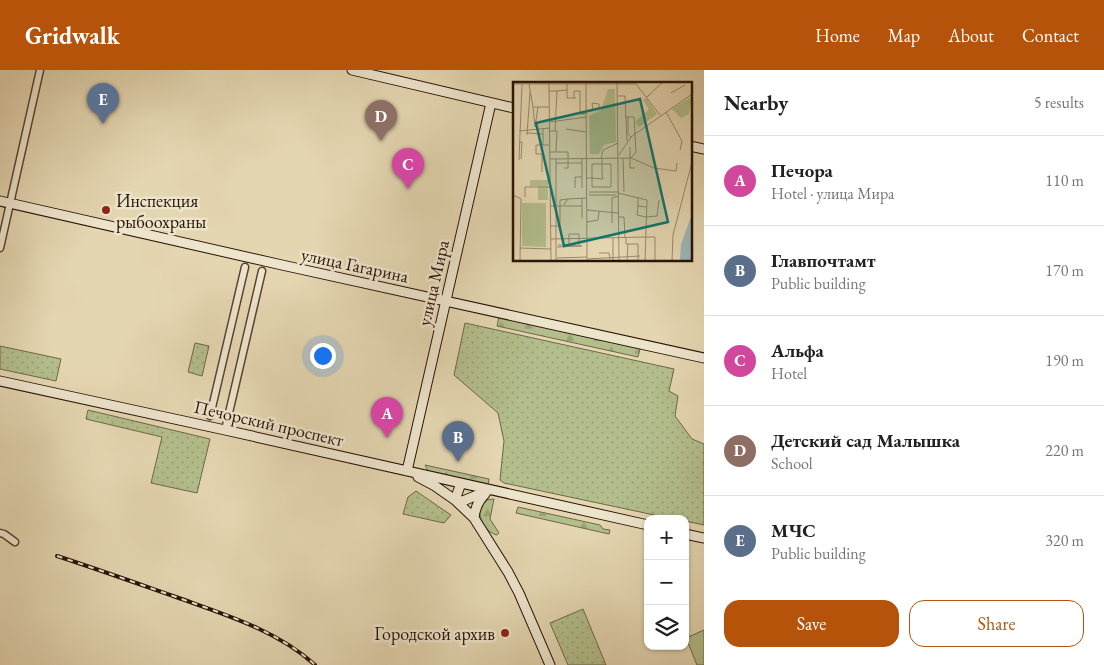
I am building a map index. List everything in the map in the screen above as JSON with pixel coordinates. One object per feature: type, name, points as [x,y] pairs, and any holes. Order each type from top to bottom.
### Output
[{"type":"main road","points":[[352,70],[513,108]]},
{"type":"main road","name":"улица Мира","points":[[407,471],[491,103]]},
{"type":"main road","name":"улица Гагарина","points":[[0,202],[704,358]]},
{"type":"main road","name":"Печорский проспект","points":[[0,380],[447,480],[458,492],[490,490],[644,524]]},
{"type":"main road","points":[[407,471],[435,486],[458,492],[474,518]]},
{"type":"main road","points":[[464,501],[490,490]]},
{"type":"main road","points":[[474,518],[480,499],[490,490]]},
{"type":"main road","points":[[458,492],[508,572],[550,665]]},
{"type":"main road","points":[[689,535],[704,538]]},
{"type":"street","points":[[0,248],[40,70]]},
{"type":"street","points":[[210,416],[245,267]]},
{"type":"street","points":[[225,430],[262,271]]},
{"type":"street","points":[[0,533],[15,542]]},
{"type":"green space","points":[[499,317],[640,349],[638,357],[497,326]]},
{"type":"green space","points":[[465,323],[674,369],[669,391],[678,396],[675,416],[692,439],[704,444],[704,525],[689,522],[689,515],[654,515],[504,483],[500,480],[504,441],[498,413],[454,375]]},
{"type":"green space","points":[[195,343],[209,346],[202,376],[188,372]]},
{"type":"green space","points":[[0,346],[61,359],[56,381],[0,369]]},
{"type":"green space","points":[[88,410],[210,439],[197,493],[151,483],[162,437],[86,419]]},
{"type":"green space","points":[[425,465],[489,479],[488,486],[429,473]]},
{"type":"green space","points":[[416,491],[451,515],[444,523],[403,514],[408,497]]},
{"type":"green space","points":[[494,499],[490,519],[499,533],[497,535],[488,530],[481,520],[480,514],[482,504],[486,500]]},
{"type":"green space","points":[[518,507],[600,525],[603,529],[610,530],[609,534],[516,513]]},
{"type":"green space","points":[[583,609],[606,665],[568,665],[550,623]]},
{"type":"green space","points":[[704,630],[704,665],[697,665],[689,645],[689,637]]},
{"type":"railway","points":[[57,556],[249,624],[284,642],[315,665]]},
{"type":"place","name":"МЧС","points":[[103,124]]},
{"type":"place","name":"Детский сад Малышка","points":[[381,141]]},
{"type":"place","name":"Альфа","points":[[408,189]]},
{"type":"place","name":"Инспекция рыбоохраны","points":[[106,210]]},
{"type":"place","name":"Печора","points":[[387,438]]},
{"type":"place","name":"Главпочтамт","points":[[458,462]]},
{"type":"place","name":"Городской архив","points":[[505,633]]}]
